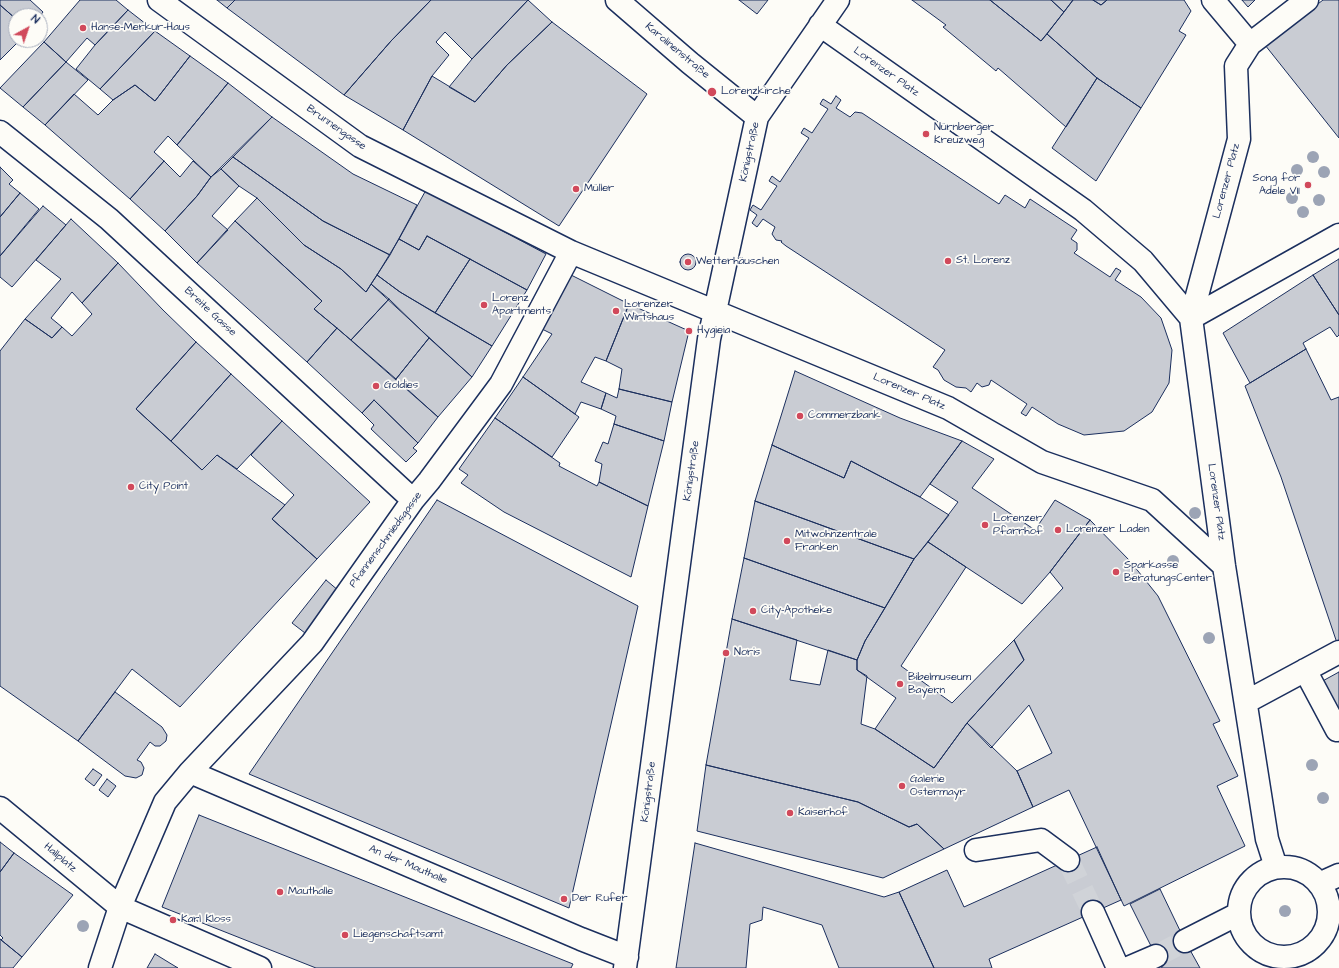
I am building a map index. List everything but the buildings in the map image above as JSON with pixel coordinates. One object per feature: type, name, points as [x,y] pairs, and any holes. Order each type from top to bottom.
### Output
[{"type":"street","name":"Brunnengasse","points":[[159,0],[360,146],[571,252]]},
{"type":"street","name":"Karolinenstraße","points":[[617,0],[690,63],[757,117]]},
{"type":"street","name":"Königstraße","points":[[626,962],[708,347],[757,117],[838,0]]},
{"type":"street","points":[[1213,0],[1250,44]]},
{"type":"street","name":"Lorenzer Platz","points":[[1276,867],[1267,839],[1224,566],[1191,318],[1239,139],[1236,66],[1250,44],[1307,0]]},
{"type":"street","name":"Lorenzer Platz","points":[[820,26],[1083,210],[1142,261],[1191,318]]},
{"type":"street","name":"Breite Gasse","points":[[0,132],[109,219],[412,500]]},
{"type":"street","points":[[1191,318],[1339,235]]},
{"type":"street","name":"Lorenzer Platz","points":[[571,252],[948,408],[1042,462],[1152,500],[1224,566]]},
{"type":"street","name":"Pfannenschmiedsgasse","points":[[120,907],[165,802],[190,772],[312,643],[412,500],[429,481],[501,384],[571,252]]},
{"type":"street","points":[[1246,702],[1339,652]]},
{"type":"street","points":[[1305,670],[1337,730]]},
{"type":"street","name":"An der Mauthalle","points":[[190,772],[581,939],[626,962]]},
{"type":"street","name":"Hallplatz","points":[[0,808],[120,907],[260,968]]},
{"type":"street","points":[[976,850],[1041,840],[1068,860]]},
{"type":"street","points":[[1276,867],[1288,867],[1300,870],[1320,884],[1326,896],[1329,910],[1328,924],[1322,937],[1312,947],[1303,961],[1272,956],[1259,950],[1248,940],[1241,928],[1238,914],[1244,889],[1253,879],[1264,871],[1276,867]]},
{"type":"street","points":[[1320,884],[1339,875]]},
{"type":"street","points":[[100,968],[120,907]]},
{"type":"street","points":[[1093,912],[1118,968]]},
{"type":"street","points":[[1186,940],[1238,914]]},
{"type":"street","points":[[1128,968],[1156,956]]},
{"type":"tunnel","points":[[1068,860],[1093,912]]},
{"type":"tunnel","points":[[1156,956],[1185,941]]},
{"type":"place","name":"Hanse-Merkur-Haus","points":[[83,28]]},
{"type":"place","name":"Lorenzkirche","points":[[712,92]]},
{"type":"place","name":"Nürnberger Kreuzweg","points":[[926,134]]},
{"type":"place","name":"Song for Adele VII","points":[[1308,185]]},
{"type":"place","name":"Müller","points":[[576,189]]},
{"type":"place","name":"St. Lorenz","points":[[948,261]]},
{"type":"place","name":"Wetterhäuschen","points":[[688,262]]},
{"type":"place","name":"Lorenz Apartments","points":[[484,305]]},
{"type":"place","name":"Lorenzer Wirtshaus","points":[[616,311]]},
{"type":"place","name":"Hygieia","points":[[689,331]]},
{"type":"place","name":"Goldies","points":[[376,386]]},
{"type":"place","name":"Commerzbank","points":[[800,416]]},
{"type":"place","name":"City Point","points":[[131,487]]},
{"type":"place","name":"Lorenzer Pfarrhof","points":[[985,525]]},
{"type":"place","name":"Lorenzer Laden","points":[[1058,530]]},
{"type":"place","name":"Mitwohnzentrale Franken","points":[[787,541]]},
{"type":"place","name":"Sparkasse BeratungsCenter","points":[[1116,572]]},
{"type":"place","name":"City-Apotheke","points":[[753,611]]},
{"type":"place","name":"Noris","points":[[726,653]]},
{"type":"place","name":"Bibelmuseum Bayern","points":[[900,684]]},
{"type":"place","name":"Galerie Ostermayr","points":[[902,786]]},
{"type":"place","name":"Kaiserhof","points":[[790,813]]},
{"type":"place","name":"Mauthalle","points":[[280,892]]},
{"type":"place","name":"Der Rufer","points":[[564,899]]},
{"type":"place","name":"Karl Kloss","points":[[173,920]]},
{"type":"place","name":"Liegenschaftsamt","points":[[345,935]]}]
